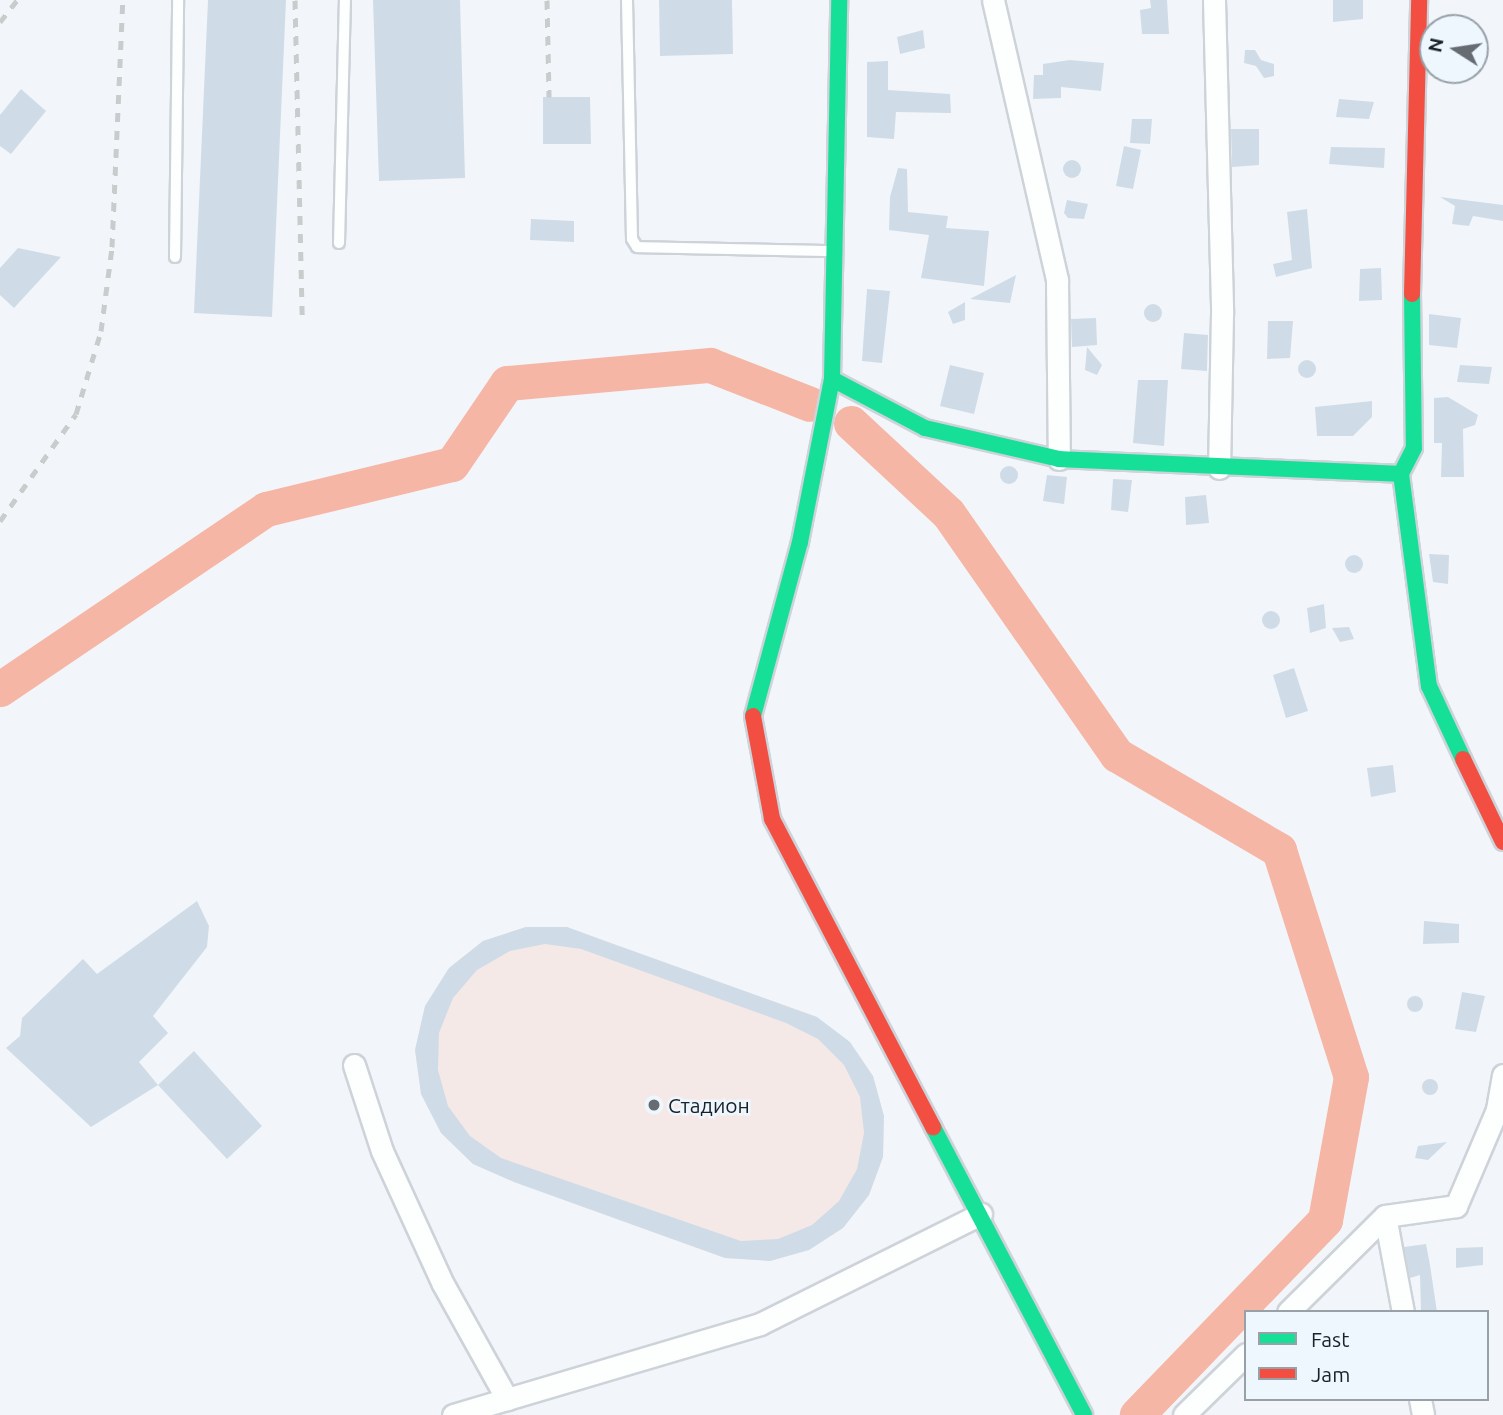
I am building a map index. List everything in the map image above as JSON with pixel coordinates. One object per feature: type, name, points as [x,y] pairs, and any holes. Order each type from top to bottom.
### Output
[{"type":"street","points":[[839,0],[832,379],[800,542],[752,708],[754,720],[772,819],[1084,1415]]},
{"type":"street","points":[[993,0],[1057,280],[1059,459]]},
{"type":"street","points":[[1214,0],[1222,314],[1219,468]]},
{"type":"street","points":[[1419,0],[1411,330],[1414,448],[1401,474],[1429,686],[1503,842]]},
{"type":"street","points":[[832,379],[925,428],[1059,459],[1401,474]]},
{"type":"street","points":[[354,1065],[393,1175],[443,1284],[507,1399]]},
{"type":"street","points":[[1290,1310],[1385,1216],[1456,1206],[1500,1112],[1503,1075]]},
{"type":"street","points":[[453,1415],[760,1324],[981,1214]]},
{"type":"street","points":[[1385,1216],[1403,1310]]},
{"type":"street","points":[[1184,1415],[1244,1356]]},
{"type":"lane","points":[[175,257],[178,0]]},
{"type":"lane","points":[[339,243],[345,0]]},
{"type":"lane","points":[[627,0],[632,239],[637,247],[834,251]]},
{"type":"shaded area","name":"Стадион","points":[[526,927],[567,927],[817,1017],[873,1076],[884,1116],[883,1157],[869,1195],[843,1228],[809,1250],[770,1261],[725,1258],[514,1182],[473,1164],[441,1133],[421,1094],[415,1050],[425,1006],[449,968],[483,941]]},
{"type":"building","points":[[208,0],[286,0],[272,317],[194,313]]},
{"type":"building","points":[[373,0],[460,0],[465,178],[379,181]]},
{"type":"building","points":[[659,0],[732,0],[733,54],[660,56]]},
{"type":"building","points":[[1150,0],[1167,0],[1169,34],[1142,34],[1140,10],[1151,8]]},
{"type":"building","points":[[1333,0],[1363,0],[1363,19],[1333,22]]},
{"type":"building","points":[[923,30],[925,48],[900,54],[897,37]]},
{"type":"building","points":[[1245,50],[1255,50],[1261,60],[1274,64],[1274,76],[1264,78],[1256,66],[1244,63]]},
{"type":"building","points":[[1070,60],[1104,63],[1101,91],[1061,87],[1061,98],[1033,99],[1034,75],[1043,75],[1043,64]]},
{"type":"building","points":[[888,61],[888,90],[950,94],[951,113],[896,112],[894,139],[867,137],[867,62]]},
{"type":"building","points":[[21,89],[46,111],[11,154],[0,146],[0,115]]},
{"type":"building","points":[[543,97],[590,97],[591,144],[543,144]]},
{"type":"building","points":[[1339,99],[1374,102],[1369,119],[1336,117]]},
{"type":"building","points":[[1132,119],[1152,119],[1150,144],[1130,143]]},
{"type":"building","points":[[1231,129],[1259,129],[1259,165],[1232,167]]},
{"type":"building","points":[[1124,146],[1141,150],[1133,189],[1116,186]]},
{"type":"building","points":[[1331,147],[1385,148],[1384,168],[1329,164]]},
{"type":"building","points":[[1072,160],[1078,163],[1081,169],[1078,175],[1072,178],[1066,175],[1063,169],[1066,163]]},
{"type":"building","points":[[898,168],[907,169],[908,212],[948,216],[946,228],[989,231],[984,286],[921,278],[929,235],[889,230],[890,197]]},
{"type":"building","points":[[1440,197],[1503,205],[1503,221],[1473,216],[1469,226],[1452,224],[1455,206]]},
{"type":"building","points":[[1067,200],[1088,204],[1084,219],[1068,218],[1064,213]]},
{"type":"building","points":[[1307,209],[1312,268],[1276,277],[1273,264],[1292,260],[1287,212]]},
{"type":"building","points":[[531,219],[574,221],[574,242],[530,240]]},
{"type":"building","points":[[18,248],[61,257],[14,308],[0,295],[0,268]]},
{"type":"building","points":[[1381,268],[1382,300],[1359,301],[1360,269]]},
{"type":"building","points":[[1016,275],[1010,303],[970,299]]},
{"type":"building","points":[[867,289],[890,291],[882,363],[862,361]]},
{"type":"building","points":[[965,302],[965,320],[953,324],[948,312]]},
{"type":"building","points":[[1153,304],[1159,307],[1162,313],[1159,319],[1153,322],[1147,319],[1144,313],[1147,307]]},
{"type":"building","points":[[1429,314],[1461,318],[1457,348],[1429,345]]},
{"type":"building","points":[[1096,318],[1097,345],[1072,347],[1071,319]]},
{"type":"building","points":[[1268,321],[1293,321],[1290,358],[1267,359]]},
{"type":"building","points":[[1184,333],[1208,335],[1207,371],[1181,369]]},
{"type":"building","points":[[1087,347],[1102,365],[1097,375],[1085,370]]},
{"type":"building","points":[[1307,360],[1313,363],[1316,369],[1313,375],[1307,378],[1301,375],[1298,369],[1301,363]]},
{"type":"building","points":[[950,365],[984,373],[974,414],[940,406]]},
{"type":"building","points":[[1460,365],[1492,367],[1489,384],[1457,382]]},
{"type":"building","points":[[1138,380],[1168,380],[1164,446],[1133,443]]},
{"type":"building","points":[[1448,397],[1478,415],[1475,425],[1463,429],[1464,477],[1441,477],[1442,443],[1434,443],[1434,398]]},
{"type":"building","points":[[1372,401],[1372,417],[1353,436],[1317,436],[1315,407]]},
{"type":"building","points":[[1009,466],[1015,469],[1018,475],[1015,481],[1009,484],[1003,481],[1000,475],[1003,469]]},
{"type":"building","points":[[1047,475],[1067,477],[1064,504],[1043,501]]},
{"type":"building","points":[[1113,479],[1132,480],[1128,512],[1111,510]]},
{"type":"building","points":[[1206,495],[1209,523],[1186,525],[1185,497]]},
{"type":"building","points":[[1429,554],[1449,555],[1448,584],[1433,582]]},
{"type":"building","points":[[1354,555],[1360,558],[1363,564],[1360,570],[1354,573],[1348,570],[1345,564],[1348,558]]},
{"type":"building","points":[[1324,604],[1326,628],[1310,633],[1307,608]]},
{"type":"building","points":[[1271,611],[1277,614],[1280,620],[1277,626],[1271,629],[1265,626],[1262,620],[1265,614]]},
{"type":"building","points":[[1349,627],[1354,639],[1340,642],[1332,628]]},
{"type":"building","points":[[1294,668],[1308,711],[1286,718],[1273,675]]},
{"type":"building","points":[[1393,765],[1396,792],[1371,797],[1367,768]]},
{"type":"building","points":[[197,901],[209,926],[207,947],[153,1016],[168,1033],[139,1062],[158,1085],[91,1127],[6,1048],[20,1036],[22,1018],[83,959],[97,974]]},
{"type":"building","points":[[1424,921],[1459,924],[1459,943],[1423,944]]},
{"type":"building","points":[[526,927],[567,927],[817,1017],[850,1042],[873,1076],[884,1116],[883,1157],[869,1195],[843,1228],[809,1250],[770,1261],[725,1258],[514,1182],[473,1164],[441,1133],[421,1094],[415,1050],[425,1006],[449,968],[483,941]],"holes":[[[545,944],[581,949],[786,1023],[818,1039],[844,1065],[860,1097],[864,1133],[857,1169],[839,1201],[812,1225],[778,1239],[741,1241],[501,1158],[470,1136],[448,1106],[438,1070],[439,1033],[453,998],[477,970],[510,951]]]},
{"type":"building","points":[[1462,992],[1485,996],[1476,1032],[1455,1029]]},
{"type":"building","points":[[1412,996],[1418,996],[1423,1004],[1421,1010],[1412,1012],[1407,1007],[1407,1001]]},
{"type":"building","points":[[194,1051],[262,1126],[227,1159],[158,1085]]},
{"type":"building","points":[[1427,1079],[1433,1079],[1438,1087],[1436,1093],[1427,1095],[1422,1090],[1422,1084]]},
{"type":"building","points":[[1447,1142],[1428,1160],[1415,1158],[1418,1146]]},
{"type":"building","points":[[1426,1244],[1437,1310],[1421,1310],[1420,1275],[1410,1278],[1404,1247]]},
{"type":"building","points":[[1483,1247],[1483,1265],[1456,1268],[1456,1248]]},
{"type":"waterway","points":[[0,689],[266,509],[452,464],[507,383],[710,365],[810,404]]},
{"type":"waterway","points":[[851,423],[948,513],[1117,755],[1279,850],[1351,1077],[1325,1220],[1137,1415]]},
{"type":"railway","points":[[0,22],[17,0]]},
{"type":"railway","points":[[0,521],[76,414],[101,331],[112,247],[123,0]]},
{"type":"railway","points":[[295,0],[302,320]]},
{"type":"railway","points":[[547,0],[549,97]]},
{"type":"traffic: fast","points":[[753,716],[800,542],[832,379],[839,0]]},
{"type":"traffic: fast","points":[[1412,294],[1414,448],[1401,474],[1429,686],[1463,759]]},
{"type":"traffic: fast","points":[[832,379],[925,428],[1059,459],[1401,474]]},
{"type":"traffic: fast","points":[[933,1127],[1084,1415]]},
{"type":"traffic: jam","points":[[1412,294],[1419,0]]},
{"type":"traffic: jam","points":[[753,716],[772,819],[933,1127]]},
{"type":"traffic: jam","points":[[1463,759],[1503,842]]},
{"type":"place","name":"Стадион","points":[[654,1105]]}]
